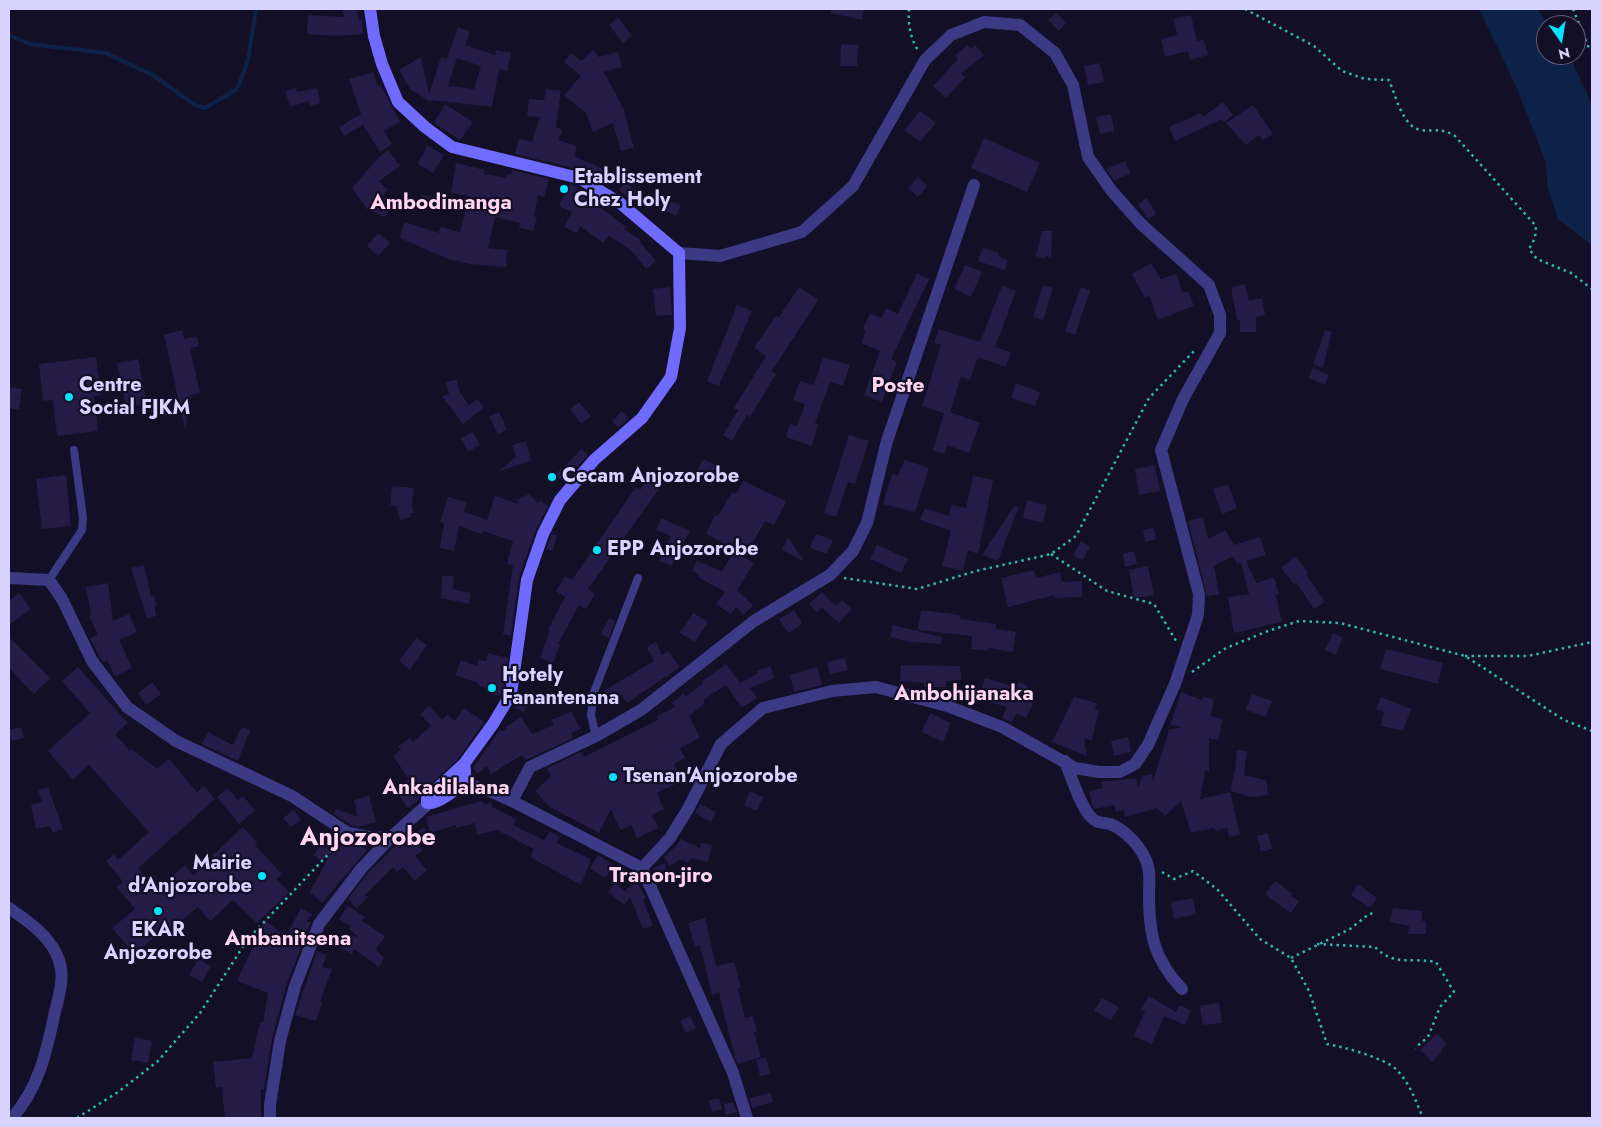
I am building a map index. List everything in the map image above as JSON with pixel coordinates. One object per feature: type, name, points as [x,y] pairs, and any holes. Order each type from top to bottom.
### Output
[{"type":"main road","points":[[370,9],[374,36],[382,64],[398,102],[425,127],[452,147],[580,178],[620,203],[678,252],[680,328],[671,377],[642,418],[594,460],[560,500],[543,534],[528,580],[510,694],[493,724],[464,764],[427,798],[428,804],[435,803],[464,783],[466,777],[464,764]]},
{"type":"street","points":[[642,868],[670,838],[688,809],[721,744],[762,708],[832,692],[876,687],[947,706],[1002,727],[1075,768],[1099,772],[1120,772],[1135,764],[1148,745],[1175,684],[1198,615],[1199,594],[1161,450],[1182,399],[1220,333],[1220,314],[1209,285],[1141,224],[1111,190],[1088,157],[1073,85],[1055,53],[1020,25],[984,22],[951,35],[925,60],[853,186],[802,232],[720,256],[678,252]]},
{"type":"street","points":[[512,801],[530,767],[596,736],[641,710],[754,622],[830,575],[853,551],[867,523],[887,441],[974,186]]},
{"type":"street","points":[[9,578],[49,580],[62,599],[92,661],[127,707],[176,741],[292,796],[348,833],[390,838]]},
{"type":"street","points":[[1065,761],[1089,815],[1098,823],[1110,824],[1125,833],[1146,858],[1149,870],[1149,918],[1157,955],[1165,971],[1182,989]]},
{"type":"street","points":[[464,783],[490,791],[512,801],[642,868],[733,1072],[747,1118]]},
{"type":"street","points":[[270,1118],[270,1105],[280,1041],[295,986],[319,924],[361,869],[390,838],[428,804]]},
{"type":"street","points":[[9,908],[38,930],[56,953],[62,976],[62,991],[40,1072],[24,1105],[12,1118]]},
{"type":"lane","points":[[49,580],[82,530],[83,518],[74,450]]},
{"type":"lane","points":[[596,736],[591,715],[594,692],[638,578]]},
{"type":"path","points":[[909,9],[913,43],[925,60]]},
{"type":"path","points":[[1245,9],[1314,46],[1342,71],[1365,79],[1389,80],[1409,124],[1420,130],[1444,129],[1454,136],[1536,226],[1535,238],[1529,249],[1537,259],[1571,273],[1592,288]]},
{"type":"path","points":[[1573,9],[1588,46],[1592,50]]},
{"type":"path","points":[[830,575],[858,582],[917,589],[976,571],[1051,554],[1076,536],[1149,398],[1188,355],[1196,350]]},
{"type":"path","points":[[1051,554],[1108,591],[1154,604],[1178,645]]},
{"type":"path","points":[[1175,684],[1226,648],[1299,621],[1340,623],[1465,656],[1528,656],[1592,642]]},
{"type":"path","points":[[1465,656],[1564,720],[1592,731]]},
{"type":"path","points":[[77,1118],[118,1092],[157,1062],[200,1012],[248,939],[348,833]]},
{"type":"path","points":[[1146,858],[1158,869],[1174,879],[1193,871],[1217,889],[1260,939],[1291,958],[1308,990],[1327,1044],[1350,1048],[1396,1068],[1410,1087],[1423,1118]]},
{"type":"path","points":[[1291,958],[1350,929],[1375,912]]},
{"type":"path","points":[[1317,944],[1375,947],[1385,958],[1399,961],[1420,959],[1436,962],[1454,992],[1440,1007],[1428,1037],[1415,1048]]},
{"type":"water","points":[[1479,9],[1538,9],[1541,15],[1536,15],[1536,65],[1574,65],[1592,105],[1592,245],[1558,219],[1548,189],[1545,160],[1515,84]]},
{"type":"building","points":[[342,9],[357,9],[359,20],[362,19],[363,34],[337,36],[307,34],[308,15],[344,17]]},
{"type":"building","points":[[831,9],[864,9],[862,20],[831,13]]},
{"type":"building","points":[[1056,12],[1066,23],[1059,31],[1048,20]]},
{"type":"building","points":[[1191,15],[1197,41],[1204,40],[1208,55],[1190,60],[1188,51],[1165,57],[1161,39],[1177,35],[1174,19]]},
{"type":"building","points":[[618,17],[632,36],[623,43],[609,25]]},
{"type":"building","points":[[458,27],[470,32],[465,45],[495,55],[496,50],[511,53],[507,71],[499,69],[492,107],[431,100],[431,102],[410,89],[399,70],[421,57],[429,94],[441,57],[447,59]],"holes":[[[457,58],[481,66],[474,89],[448,86]]]},
{"type":"building","points":[[841,44],[858,45],[857,66],[840,66]]},
{"type":"building","points":[[968,45],[971,49],[975,45],[984,55],[961,74],[965,77],[946,98],[933,86],[958,59],[955,55]]},
{"type":"building","points":[[593,50],[599,57],[618,52],[622,67],[604,72],[624,110],[634,148],[621,151],[613,123],[593,132],[586,113],[564,95],[581,76],[564,62],[571,53],[581,61]]},
{"type":"building","points":[[1100,63],[1104,82],[1088,85],[1084,66]]},
{"type":"building","points":[[373,72],[378,86],[381,85],[400,122],[384,131],[392,144],[380,152],[363,125],[344,136],[339,127],[361,114],[349,79]]},
{"type":"building","points":[[296,88],[297,92],[317,88],[320,103],[310,106],[309,101],[290,107],[285,91]]},
{"type":"building","points":[[546,89],[561,91],[556,127],[562,130],[558,140],[577,146],[574,156],[608,171],[610,174],[604,184],[581,170],[515,154],[519,139],[532,142],[540,117],[527,116],[529,99],[544,100]]},
{"type":"building","points":[[1223,102],[1233,115],[1224,122],[1222,119],[1175,141],[1169,127],[1201,113],[1203,117]]},
{"type":"building","points":[[445,104],[473,122],[460,140],[434,123]]},
{"type":"building","points":[[1253,105],[1273,134],[1263,140],[1259,135],[1246,145],[1226,123]]},
{"type":"building","points":[[920,111],[936,123],[920,142],[904,130]]},
{"type":"building","points":[[1111,114],[1114,131],[1100,134],[1096,117]]},
{"type":"building","points":[[984,138],[1040,163],[1027,192],[971,168]]},
{"type":"building","points":[[427,145],[444,155],[433,173],[418,164]]},
{"type":"building","points":[[388,150],[400,166],[379,181],[388,190],[381,197],[393,202],[385,217],[367,209],[352,188],[379,157]]},
{"type":"building","points":[[1125,161],[1130,174],[1114,180],[1106,169]]},
{"type":"building","points":[[456,163],[485,170],[484,174],[506,178],[507,174],[511,175],[512,170],[549,179],[544,197],[538,195],[534,216],[537,217],[533,231],[519,228],[520,223],[495,217],[488,248],[507,250],[506,267],[470,264],[448,259],[400,238],[404,222],[439,233],[441,227],[460,232],[469,196],[451,193]]},
{"type":"building","points":[[918,177],[926,184],[926,188],[918,197],[908,188]]},
{"type":"building","points":[[625,182],[638,192],[632,200],[619,190]]},
{"type":"building","points":[[570,184],[595,197],[592,201],[626,227],[624,229],[641,240],[640,242],[656,261],[646,269],[631,250],[609,236],[603,243],[580,226],[577,233],[564,227],[572,212],[559,206]]},
{"type":"building","points":[[422,195],[437,199],[434,210],[419,205]]},
{"type":"building","points":[[1147,198],[1156,214],[1148,219],[1138,204]]},
{"type":"building","points":[[671,201],[681,206],[676,216],[666,211]]},
{"type":"building","points":[[1042,231],[1052,231],[1051,258],[1046,255],[1045,259],[1036,256]]},
{"type":"building","points":[[378,233],[390,243],[378,256],[367,246]]},
{"type":"building","points":[[983,248],[999,253],[998,256],[1008,260],[1005,270],[978,261]]},
{"type":"building","points":[[1151,263],[1161,279],[1176,274],[1183,293],[1188,291],[1194,306],[1158,320],[1149,295],[1145,298],[1132,274]]},
{"type":"building","points":[[965,265],[982,272],[971,297],[954,289]]},
{"type":"building","points":[[917,273],[929,279],[891,359],[897,362],[882,402],[864,395],[880,351],[861,343],[866,331],[863,330],[870,313],[881,318],[886,308],[898,314]]},
{"type":"building","points":[[1245,284],[1249,301],[1262,298],[1265,315],[1256,317],[1256,332],[1240,332],[1240,320],[1237,320],[1231,287]]},
{"type":"building","points":[[1043,285],[1053,288],[1043,320],[1033,317]]},
{"type":"building","points":[[1002,286],[1016,291],[995,347],[1011,352],[1006,367],[978,357],[970,380],[961,377],[950,412],[980,423],[969,453],[947,445],[944,454],[933,450],[944,413],[922,406],[941,345],[934,343],[939,329],[980,342]]},
{"type":"building","points":[[670,287],[672,315],[656,316],[653,289]]},
{"type":"building","points":[[799,287],[818,300],[772,371],[776,374],[750,417],[747,415],[732,441],[723,435],[738,410],[734,408],[766,356],[754,348],[776,316],[779,317]]},
{"type":"building","points":[[1081,287],[1090,290],[1075,335],[1065,331]]},
{"type":"building","points":[[737,305],[752,311],[719,386],[707,381]]},
{"type":"building","points":[[182,330],[184,339],[197,336],[199,346],[190,348],[200,393],[191,395],[185,429],[164,335]]},
{"type":"building","points":[[1325,330],[1332,332],[1323,368],[1313,364]]},
{"type":"building","points":[[96,357],[101,395],[94,396],[98,431],[57,436],[53,400],[43,401],[39,364]]},
{"type":"building","points":[[823,357],[850,365],[843,386],[830,382],[815,423],[818,424],[812,446],[786,437],[790,424],[797,426],[805,404],[793,400],[800,381],[814,385]]},
{"type":"building","points":[[138,359],[147,404],[126,408],[117,363]]},
{"type":"building","points":[[1313,368],[1329,375],[1325,385],[1309,378]]},
{"type":"building","points":[[457,380],[459,391],[469,405],[477,399],[484,407],[463,424],[442,396],[449,394],[446,382]]},
{"type":"building","points":[[1016,383],[1040,392],[1035,406],[1011,398]]},
{"type":"building","points":[[9,387],[22,389],[19,410],[9,408]]},
{"type":"building","points":[[579,402],[591,416],[581,424],[570,409]]},
{"type":"building","points":[[622,411],[628,419],[618,428],[612,421]]},
{"type":"building","points":[[499,412],[507,430],[498,434],[489,417]]},
{"type":"building","points":[[473,432],[480,445],[468,452],[461,438]]},
{"type":"building","points":[[849,435],[869,441],[855,484],[848,482],[836,517],[824,513]]},
{"type":"building","points":[[526,441],[531,461],[499,471],[516,457],[512,445]]},
{"type":"building","points":[[582,449],[588,455],[564,482],[555,475]]},
{"type":"building","points":[[704,459],[722,469],[711,486],[693,476]]},
{"type":"building","points":[[905,460],[929,468],[915,512],[883,504],[892,474],[898,476]]},
{"type":"building","points":[[1155,465],[1160,491],[1139,495],[1135,469]]},
{"type":"building","points":[[653,470],[666,479],[588,589],[595,594],[586,609],[579,605],[558,644],[560,645],[553,663],[540,658],[550,631],[548,630],[565,597],[556,591],[565,576],[572,580],[636,487],[640,490]]},
{"type":"building","points":[[66,475],[71,526],[42,529],[36,479]]},
{"type":"building","points":[[973,476],[993,480],[978,554],[968,550],[963,571],[942,566],[951,531],[920,520],[925,508],[949,516],[951,505],[966,508]]},
{"type":"building","points":[[743,481],[786,501],[774,525],[765,521],[744,557],[754,563],[737,590],[753,605],[744,615],[736,607],[731,614],[716,604],[725,592],[698,577],[699,575],[692,571],[697,561],[722,571],[735,550],[706,534],[715,515],[718,516],[732,492],[736,494]]},
{"type":"building","points":[[1228,484],[1237,508],[1222,514],[1213,489]]},
{"type":"building","points":[[392,486],[414,488],[412,505],[414,514],[410,513],[411,517],[400,520],[397,506],[390,505]]},
{"type":"building","points":[[529,494],[538,503],[540,500],[548,506],[536,530],[519,577],[511,636],[503,634],[513,565],[507,564],[513,541],[483,531],[482,534],[459,526],[454,551],[440,548],[444,523],[440,522],[448,497],[466,502],[464,512],[487,520],[495,496],[519,504],[516,500]]},
{"type":"building","points":[[1027,500],[1047,505],[1043,523],[1023,518]]},
{"type":"building","points":[[1014,506],[1018,508],[998,561],[982,555]]},
{"type":"building","points":[[1203,517],[1208,539],[1225,530],[1234,545],[1260,537],[1266,555],[1246,561],[1256,583],[1274,577],[1279,594],[1276,595],[1282,622],[1234,633],[1228,597],[1249,594],[1241,563],[1237,564],[1233,556],[1214,566],[1219,594],[1207,596],[1188,521]]},
{"type":"building","points":[[661,518],[690,531],[671,566],[659,560],[671,536],[656,530]]},
{"type":"building","points":[[1154,528],[1156,539],[1145,542],[1143,530]]},
{"type":"building","points":[[552,534],[557,535],[553,551],[546,549]]},
{"type":"building","points":[[816,534],[833,540],[827,554],[810,548]]},
{"type":"building","points":[[788,537],[804,561],[782,550]]},
{"type":"building","points":[[1081,541],[1090,547],[1083,559],[1079,559],[1073,555]]},
{"type":"building","points":[[877,545],[908,559],[901,573],[870,559]]},
{"type":"building","points":[[1134,551],[1137,564],[1125,567],[1123,554]]},
{"type":"building","points":[[1295,556],[1308,572],[1306,574],[1325,602],[1314,609],[1296,582],[1294,584],[1281,568]]},
{"type":"building","points":[[144,565],[151,596],[154,595],[156,606],[154,606],[156,616],[147,618],[131,568]]},
{"type":"building","points":[[1148,566],[1154,595],[1134,598],[1129,570]]},
{"type":"building","points":[[1034,570],[1036,578],[1060,572],[1062,582],[1082,581],[1082,597],[1054,598],[1055,595],[1008,607],[1001,578]]},
{"type":"building","points":[[442,576],[454,576],[453,589],[471,593],[469,604],[441,598]]},
{"type":"building","points":[[108,583],[113,621],[129,614],[137,632],[119,640],[132,668],[115,676],[107,660],[103,662],[100,658],[90,638],[98,635],[89,616],[91,615],[86,587]]},
{"type":"building","points":[[822,592],[836,606],[842,600],[852,609],[839,623],[822,608],[817,612],[809,604]]},
{"type":"building","points":[[19,593],[31,609],[9,625],[9,601]]},
{"type":"building","points":[[794,610],[801,621],[801,625],[788,633],[779,619]]},
{"type":"building","points":[[921,610],[961,615],[960,619],[996,624],[996,629],[1016,632],[1013,652],[989,648],[988,651],[971,649],[972,636],[918,630]]},
{"type":"building","points":[[693,613],[708,622],[695,642],[678,632],[683,629]]},
{"type":"building","points":[[609,618],[615,621],[609,638],[601,634]]},
{"type":"building","points":[[893,625],[942,637],[941,644],[909,642],[890,637]]},
{"type":"building","points":[[1333,633],[1343,638],[1335,655],[1325,650]]},
{"type":"building","points":[[9,637],[50,678],[34,694],[9,668]]},
{"type":"building","points":[[416,638],[427,645],[410,670],[399,661]]},
{"type":"building","points":[[656,642],[662,655],[668,651],[680,667],[627,703],[622,695],[609,700],[605,690],[654,661],[647,647]]},
{"type":"building","points":[[1386,649],[1443,663],[1438,684],[1380,669]]},
{"type":"building","points":[[488,653],[508,658],[503,691],[500,696],[492,694],[492,691],[478,685],[478,683],[455,675],[461,660],[477,666],[479,660],[486,661]]},
{"type":"building","points":[[845,658],[848,670],[830,674],[827,662]]},
{"type":"building","name":"Tsenan'Anjozorobe","points":[[726,664],[740,683],[758,673],[757,671],[770,666],[775,678],[750,688],[757,698],[742,708],[726,685],[703,700],[705,703],[689,716],[700,738],[680,748],[685,758],[674,764],[683,780],[657,793],[664,809],[652,815],[658,828],[637,838],[631,825],[620,830],[611,809],[599,833],[550,807],[535,791],[551,776],[547,768],[581,752],[584,757],[658,720],[657,716],[675,707],[672,703],[683,694],[686,697],[703,683],[702,681]]},
{"type":"building","points":[[901,665],[960,666],[961,680],[946,681],[946,687],[924,687],[924,683],[900,681]]},
{"type":"building","points":[[78,667],[128,723],[115,734],[130,751],[132,749],[157,769],[169,759],[197,792],[204,786],[215,799],[138,868],[156,890],[185,865],[193,875],[214,858],[212,856],[243,827],[257,842],[255,845],[282,874],[276,879],[289,892],[257,923],[233,900],[210,921],[198,907],[160,939],[157,935],[134,954],[112,928],[135,909],[117,887],[123,882],[106,861],[114,854],[118,860],[149,832],[89,765],[73,780],[48,751],[90,713],[62,681]]},
{"type":"building","points":[[817,667],[822,685],[794,692],[790,675]]},
{"type":"building","points":[[985,678],[1012,686],[1010,693],[1013,694],[1019,682],[1028,686],[1022,698],[1033,703],[1026,718],[1016,713],[1012,722],[1002,718],[1007,707],[979,699]]},
{"type":"building","points":[[152,682],[161,694],[146,705],[138,693]]},
{"type":"building","points":[[1181,692],[1202,700],[1203,697],[1214,699],[1211,716],[1223,719],[1218,740],[1209,738],[1209,771],[1205,771],[1200,799],[1230,792],[1240,835],[1229,837],[1227,828],[1215,831],[1214,828],[1191,833],[1181,801],[1165,816],[1157,808],[1125,817],[1124,810],[1116,812],[1114,805],[1095,809],[1092,805],[1089,791],[1103,788],[1101,782],[1136,778],[1138,788],[1143,776],[1152,774],[1153,781],[1169,730],[1182,727],[1170,725]]},
{"type":"building","points":[[1252,694],[1272,701],[1266,717],[1246,710]]},
{"type":"building","points":[[519,697],[528,700],[524,712],[514,708]]},
{"type":"building","points":[[1074,697],[1097,703],[1095,710],[1099,711],[1092,740],[1084,739],[1087,756],[1052,742]]},
{"type":"building","points":[[1381,697],[1411,709],[1403,731],[1381,726],[1384,712],[1376,709]]},
{"type":"building","points":[[429,706],[442,720],[447,714],[455,721],[464,708],[484,722],[458,759],[422,792],[419,800],[408,808],[394,790],[409,779],[393,756],[401,750],[398,746],[410,738],[413,742],[431,726],[420,714]]},
{"type":"building","points":[[572,711],[580,729],[571,733],[573,738],[526,760],[522,755],[491,774],[487,766],[477,774],[473,768],[498,732],[505,730],[507,726],[521,717],[532,734],[554,725],[551,720]]},
{"type":"building","points":[[930,713],[951,723],[943,742],[922,732]]},
{"type":"building","points":[[21,727],[24,738],[11,741],[9,730]]},
{"type":"building","points":[[242,727],[250,730],[238,761],[202,744],[208,732],[233,745]]},
{"type":"building","points":[[1128,737],[1131,752],[1114,756],[1111,741]]},
{"type":"building","points":[[1237,750],[1247,751],[1244,775],[1266,780],[1268,795],[1252,797],[1230,791]]},
{"type":"building","points":[[48,787],[63,829],[53,833],[50,826],[36,829],[31,805],[42,802],[38,790]]},
{"type":"building","points":[[228,788],[238,800],[243,796],[255,810],[239,824],[217,797]]},
{"type":"building","points":[[750,791],[763,797],[757,811],[744,805]]},
{"type":"building","points":[[369,796],[376,822],[358,827],[351,825],[334,814],[336,809],[358,817],[354,800]]},
{"type":"building","points":[[481,801],[486,804],[491,802],[492,807],[516,819],[513,825],[544,840],[550,831],[560,837],[556,843],[591,859],[581,885],[530,857],[534,849],[497,830],[477,835],[475,823],[456,828],[456,825],[430,833],[426,817]]},
{"type":"building","points":[[700,804],[716,812],[711,822],[695,813]]},
{"type":"building","points":[[294,810],[301,820],[291,827],[283,818]]},
{"type":"building","points":[[424,827],[431,837],[418,845],[423,850],[415,856],[427,870],[415,881],[403,867],[397,872],[393,867],[365,895],[368,897],[357,908],[348,899],[367,874],[408,833],[410,836]]},
{"type":"building","points":[[1268,833],[1272,849],[1261,852],[1257,836]]},
{"type":"building","points":[[327,836],[331,853],[321,861],[314,855]]},
{"type":"building","points":[[681,839],[700,848],[701,843],[712,845],[708,862],[691,858],[688,863],[682,859],[669,866],[664,857]]},
{"type":"building","points":[[346,841],[358,843],[367,850],[322,903],[310,892],[329,856]]},
{"type":"building","points":[[598,855],[613,865],[605,878],[590,868]]},
{"type":"building","points":[[665,863],[668,874],[656,877],[653,868]]},
{"type":"building","points":[[1275,881],[1293,894],[1291,896],[1299,901],[1291,913],[1265,894]]},
{"type":"building","points":[[637,882],[646,898],[643,900],[653,925],[643,929],[630,897],[624,905],[608,892],[615,883],[628,893],[626,889]]},
{"type":"building","points":[[1358,884],[1377,898],[1370,908],[1351,895]]},
{"type":"building","points":[[1193,898],[1196,914],[1174,919],[1171,902]]},
{"type":"building","points":[[348,906],[365,917],[362,921],[385,936],[376,950],[384,958],[379,967],[354,949],[352,954],[340,948],[347,933],[359,938],[349,929],[351,926],[339,919]]},
{"type":"building","points":[[301,908],[312,914],[307,921],[311,923],[287,983],[272,1039],[264,1089],[261,1089],[261,1118],[225,1118],[222,1087],[216,1088],[213,1062],[252,1058],[260,1022],[263,1022],[268,993],[237,981],[265,920],[282,934],[283,931],[287,934]]},
{"type":"building","points":[[1393,908],[1422,911],[1422,921],[1426,921],[1426,934],[1408,934],[1409,926],[1390,922]]},
{"type":"building","points":[[705,918],[716,966],[734,962],[741,988],[738,989],[745,1018],[753,1016],[757,1031],[754,1032],[761,1057],[738,1064],[735,1058],[719,993],[712,995],[700,945],[695,947],[688,923]]},
{"type":"building","points":[[317,951],[327,955],[322,967],[332,969],[320,1002],[322,1003],[316,1021],[295,1015]]},
{"type":"building","points":[[198,959],[211,966],[202,982],[189,975]]},
{"type":"building","points":[[1149,996],[1176,1012],[1179,1005],[1191,1010],[1185,1025],[1164,1016],[1152,1044],[1134,1036],[1145,1011],[1141,1009]]},
{"type":"building","points":[[1102,998],[1119,1007],[1111,1020],[1094,1011]]},
{"type":"building","points":[[1219,1003],[1222,1023],[1203,1025],[1200,1006]]},
{"type":"building","points":[[690,1016],[696,1028],[686,1033],[680,1021]]},
{"type":"building","points":[[1437,1034],[1447,1044],[1440,1050],[1442,1052],[1432,1062],[1420,1050]]},
{"type":"building","points":[[135,1037],[152,1041],[148,1063],[131,1060]]},
{"type":"building","points":[[766,1057],[770,1074],[760,1076],[756,1060]]},
{"type":"building","points":[[770,1093],[773,1102],[752,1108],[749,1098]]},
{"type":"building","points":[[719,1098],[722,1109],[712,1112],[709,1100]]},
{"type":"building","points":[[733,1102],[737,1112],[726,1115],[724,1104]]},
{"type":"waterway","points":[[9,35],[30,44],[106,53],[154,76],[195,105],[205,108],[237,89],[248,60],[256,9]]},
{"type":"place","name":"Etablissement Chez Holy","points":[[564,189]]},
{"type":"place","name":"Centre Social FJKM","points":[[69,397]]},
{"type":"place","name":"Cecam Anjozorobe","points":[[552,477]]},
{"type":"place","name":"EPP Anjozorobe","points":[[597,550]]},
{"type":"place","name":"Hotely Fanantenana","points":[[492,688]]},
{"type":"place","name":"Tsenan'Anjozorobe","points":[[613,777]]},
{"type":"place","name":"Mairie d'Anjozorobe","points":[[262,876]]},
{"type":"place","name":"EKAR Anjozorobe","points":[[158,911]]},
{"type":"district","name":"Ambodimanga","points":[[441,204]]},
{"type":"district","name":"Poste","points":[[898,387]]},
{"type":"district","name":"Ambohijanaka","points":[[964,695]]},
{"type":"district","name":"Ankadilalana","points":[[446,789]]},
{"type":"district","name":"Anjozorobe","points":[[368,839]]},
{"type":"district","name":"Tranon-jiro","points":[[661,877]]},
{"type":"district","name":"Ambanitsena","points":[[288,940]]}]
